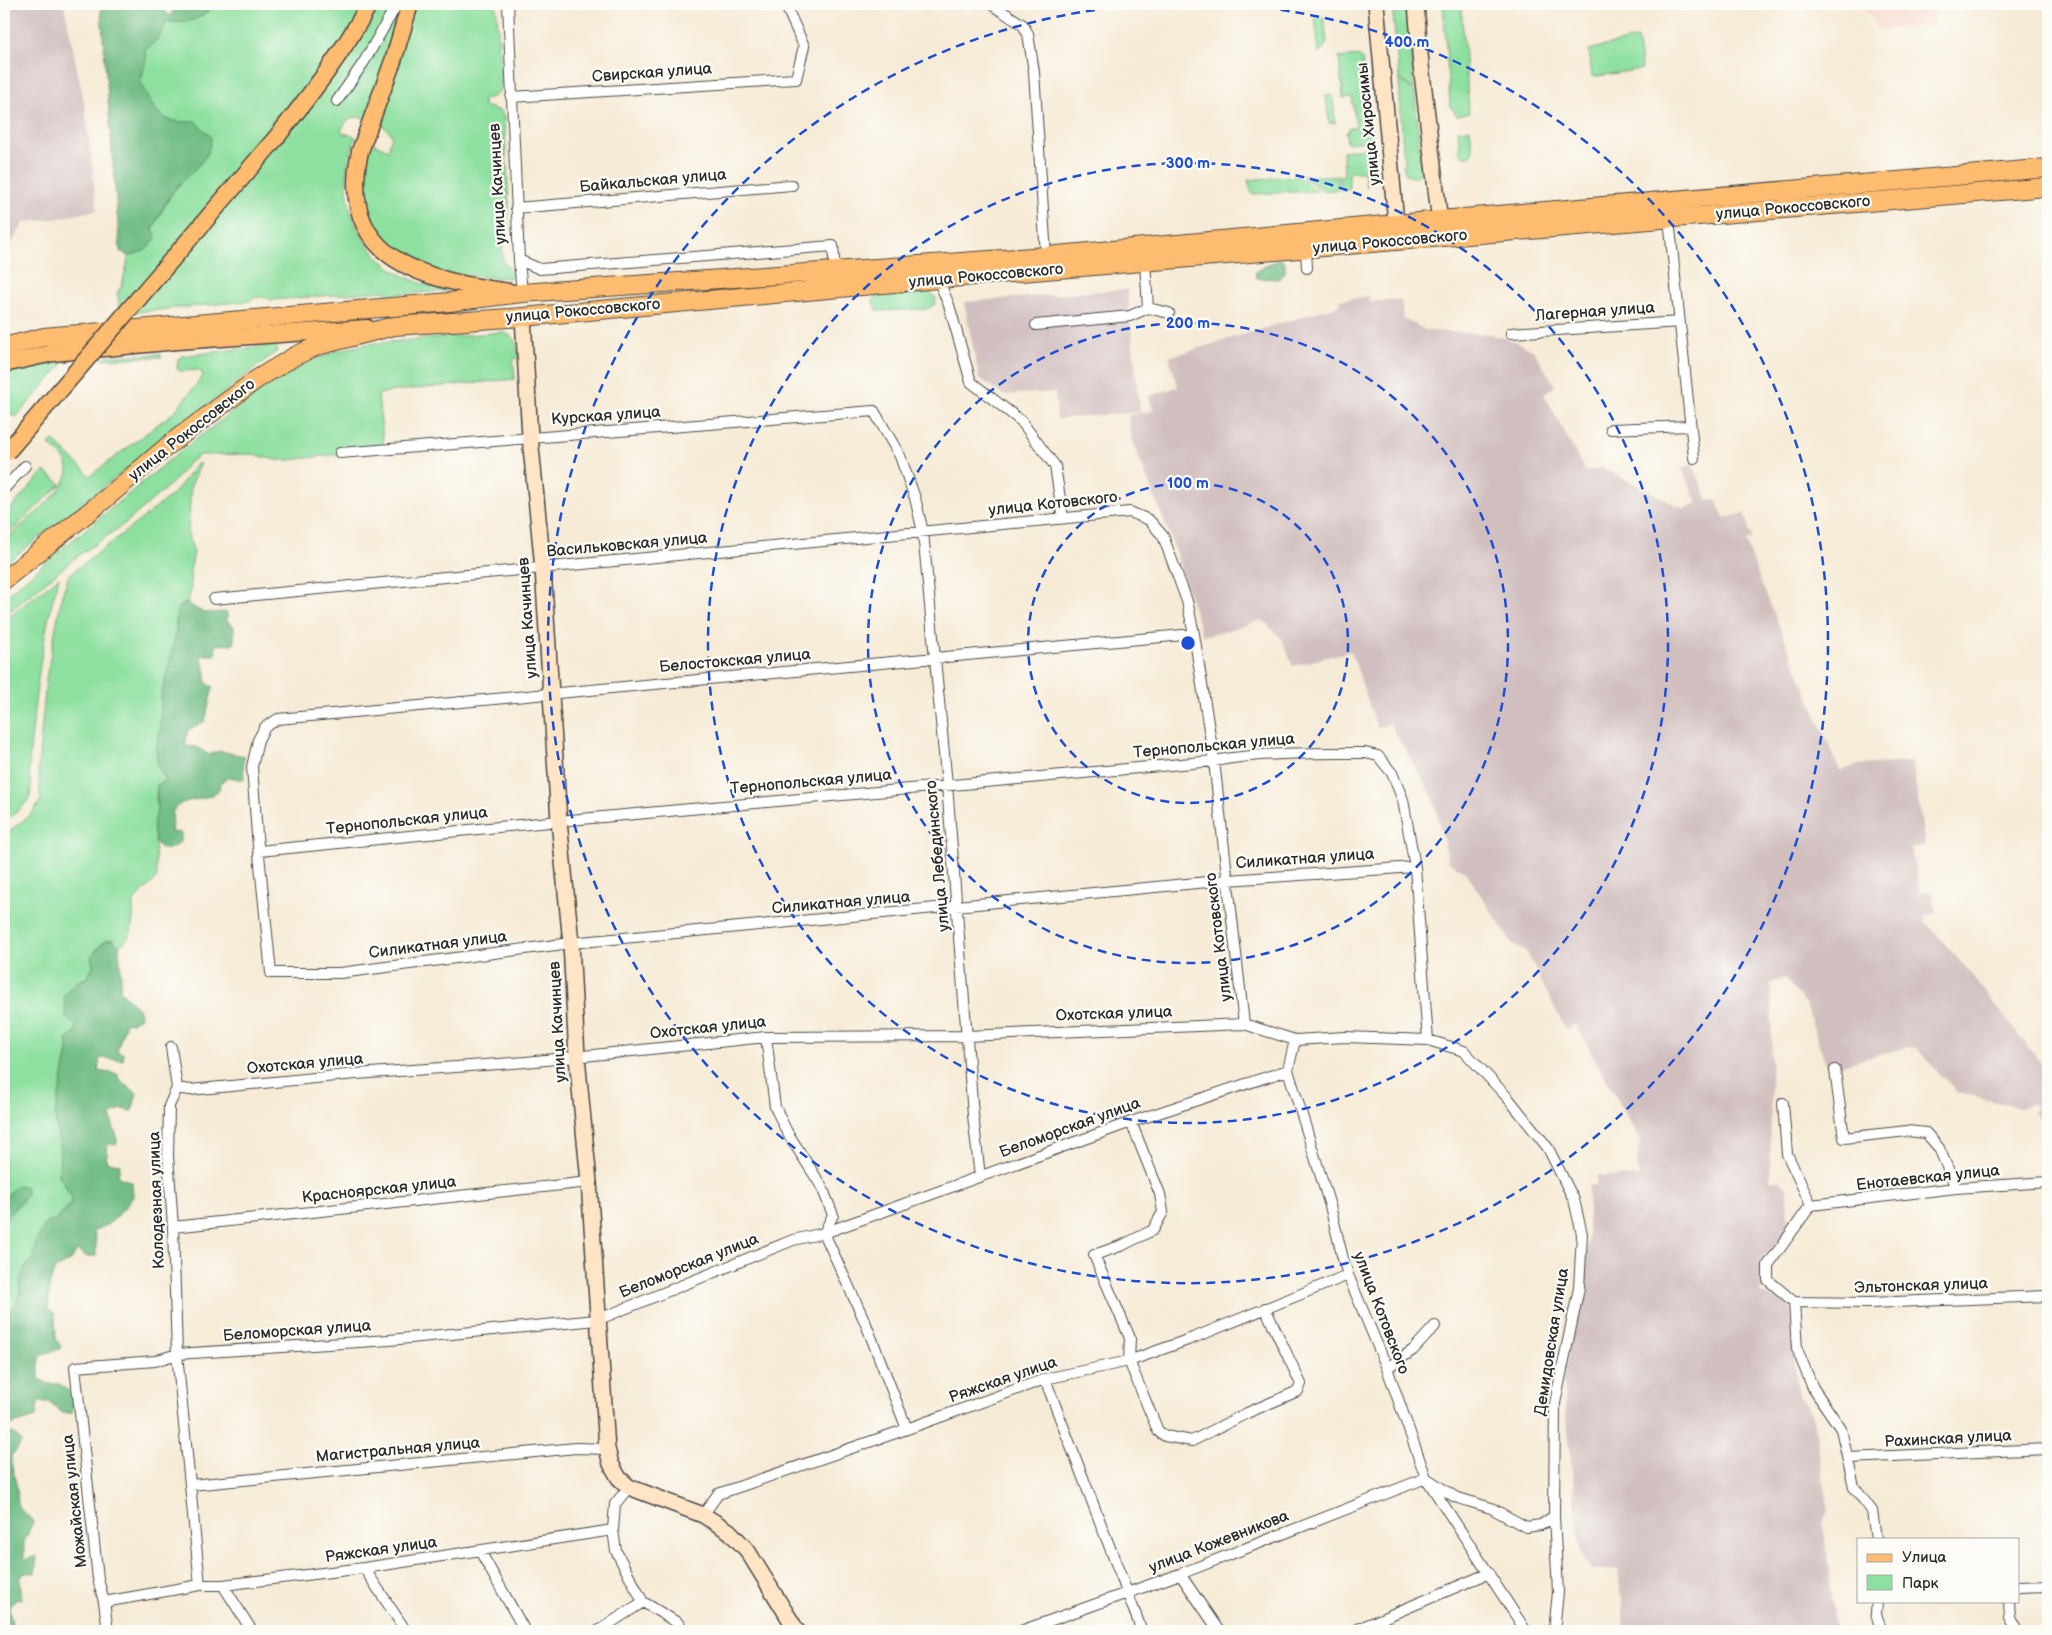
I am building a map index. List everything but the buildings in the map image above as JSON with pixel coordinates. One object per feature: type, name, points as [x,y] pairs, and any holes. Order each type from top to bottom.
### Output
[{"type":"highway","name":"улица Рокоссовского","points":[[1441,229],[2048,168]]},
{"type":"highway","name":"улица Рокоссовского","points":[[4,347],[44,337],[450,302],[522,293],[1441,229],[1669,219],[2048,187]]},
{"type":"highway","name":"улица Рокоссовского","points":[[4,580],[104,500],[171,443],[256,379],[295,356],[317,346],[394,326],[523,317],[938,279],[1306,249],[1397,232]]},
{"type":"main road","points":[[5,455],[276,138],[332,64],[369,4]]},
{"type":"main road","points":[[410,4],[393,61],[357,165],[356,188],[363,221],[372,238],[380,247],[402,264],[433,277],[476,287],[522,293]]},
{"type":"main road","name":"улица Хиросимы","points":[[1376,4],[1397,232]]},
{"type":"main road","points":[[1416,4],[1421,65],[1441,229]]},
{"type":"main road","name":"улица Качинцев","points":[[523,317],[530,437],[543,568],[559,821],[571,944],[576,1057],[589,1182],[607,1449],[611,1464],[619,1478],[629,1487],[703,1515],[728,1530],[747,1550],[797,1631]]},
{"type":"main road","points":[[4,364],[53,353],[72,351],[394,326]]},
{"type":"street","points":[[337,101],[364,62],[397,4]]},
{"type":"street","name":"улица Качинцев","points":[[508,4],[519,260],[540,269],[833,246],[835,271]]},
{"type":"street","name":"Свирская улица","points":[[511,97],[796,79],[804,46],[785,4]]},
{"type":"street","points":[[991,4],[1023,26],[1028,34],[1034,72],[1046,256]]},
{"type":"street","name":"Байкальская улица","points":[[516,208],[792,185]]},
{"type":"street","points":[[1669,219],[1694,458]]},
{"type":"street","points":[[1306,249],[1307,268]]},
{"type":"street","points":[[519,260],[522,293]]},
{"type":"street","points":[[1146,262],[1148,308]]},
{"type":"street","points":[[938,279],[949,305],[971,382],[1021,421],[1055,466],[1063,518]]},
{"type":"street","points":[[1036,324],[1130,316],[1148,308],[1169,313]]},
{"type":"street","name":"Лагерная улица","points":[[1511,333],[1680,322]]},
{"type":"street","name":"Курская улица","points":[[340,453],[874,411],[900,456],[915,498],[923,532]]},
{"type":"street","points":[[1611,429],[1690,426]]},
{"type":"street","points":[[4,489],[25,466]]},
{"type":"street","name":"улица Котовского","points":[[923,532],[1130,512],[1149,520],[1163,536],[1187,601],[1194,634],[1214,761],[1244,1024]]},
{"type":"street","name":"Васильковская улица","points":[[214,599],[923,532]]},
{"type":"street","name":"улица Лебединского","points":[[923,532],[948,784],[966,1036],[980,1177]]},
{"type":"street","name":"Белостокская улица","points":[[259,851],[252,767],[265,727],[278,718],[1194,634]]},
{"type":"street","name":"Тернопольская улица","points":[[259,851],[1284,753],[1365,753],[1378,756],[1392,773],[1403,800],[1415,867]]},
{"type":"street","name":"Силикатная улица","points":[[259,851],[271,973],[340,973],[571,944],[1228,880],[1415,867]]},
{"type":"street","points":[[1415,867],[1428,1040]]},
{"type":"street","points":[[1244,1024],[1295,1040],[1288,1070]]},
{"type":"street","name":"Охотская улица","points":[[177,1088],[190,1090],[576,1057],[766,1037],[966,1036],[1244,1024]]},
{"type":"street","points":[[766,1037],[775,1107],[787,1132],[822,1187],[833,1215],[824,1232],[866,1324],[907,1429]]},
{"type":"street","name":"Демидовская улица","points":[[1295,1040],[1346,1037],[1428,1040],[1464,1051],[1548,1148],[1574,1200],[1582,1234],[1579,1279],[1555,1404],[1554,1516],[1558,1592],[1554,1631]]},
{"type":"street","name":"Колодезная улица","points":[[171,1046],[177,1088],[169,1106],[168,1156],[173,1227],[177,1354],[200,1586]]},
{"type":"street","name":"улица Котовского","points":[[1288,1070],[1330,1206],[1348,1275],[1387,1368],[1426,1478],[1526,1631]]},
{"type":"street","name":"Беломорская улица","points":[[75,1367],[155,1361],[177,1354],[389,1340],[597,1320],[793,1240],[824,1232],[1131,1122],[1288,1070]]},
{"type":"street","points":[[1834,1070],[1844,1138],[1907,1130],[1926,1133],[1940,1148],[1956,1188]]},
{"type":"street","points":[[1783,1103],[1787,1154],[1811,1205],[1768,1265],[1768,1280],[1794,1302],[1797,1349],[1813,1388],[1841,1428],[1854,1487],[1872,1511],[1876,1538]]},
{"type":"street","points":[[1131,1122],[1160,1194],[1163,1212],[1153,1230],[1094,1255],[1130,1338],[1129,1361],[1158,1431],[1165,1436],[1192,1441],[1247,1413],[1298,1391],[1301,1384],[1265,1308]]},
{"type":"street","name":"Красноярская улица","points":[[173,1227],[589,1182]]},
{"type":"street","name":"Енотаевская улица","points":[[1811,1205],[1956,1188],[2048,1182]]},
{"type":"street","name":"Ряжская улица","points":[[703,1515],[718,1494],[1045,1379],[1129,1361],[1193,1338],[1348,1275]]},
{"type":"street","name":"Эльтонская улица","points":[[1794,1302],[1869,1303],[2048,1296]]},
{"type":"street","points":[[1387,1368],[1413,1350],[1435,1326]]},
{"type":"street","name":"Можайская улица","points":[[75,1367],[98,1579],[104,1602],[108,1631]]},
{"type":"street","points":[[1045,1379],[1142,1631]]},
{"type":"street","name":"Магистральная улица","points":[[191,1484],[576,1448],[607,1449]]},
{"type":"street","name":"Рахинская улица","points":[[1849,1458],[2048,1449]]},
{"type":"street","points":[[1426,1478],[1455,1497],[1491,1508],[1526,1527],[1541,1525],[1554,1516]]},
{"type":"street","name":"улица Кожевникова","points":[[1025,1631],[1180,1574],[1426,1478]]},
{"type":"street","points":[[629,1487],[615,1504],[613,1530],[616,1551],[643,1602],[678,1623],[684,1631]]},
{"type":"street","name":"Ряжская улица","points":[[104,1602],[200,1586],[223,1586],[364,1568],[613,1530]]},
{"type":"street","points":[[480,1551],[525,1631]]},
{"type":"street","points":[[364,1568],[406,1631]]},
{"type":"street","points":[[1353,1631],[1489,1573]]},
{"type":"street","points":[[1180,1574],[1218,1631]]},
{"type":"street","points":[[223,1586],[252,1631]]},
{"type":"street","points":[[2020,1587],[2048,1586]]},
{"type":"street","points":[[598,1631],[643,1602]]},
{"type":"street","points":[[1877,1602],[1876,1614],[1882,1631]]},
{"type":"street","points":[[2009,1602],[2010,1618],[2017,1631]]},
{"type":"shaded area","points":[[4,4],[64,4],[85,107],[97,210],[55,219],[24,222],[13,241],[4,243]]},
{"type":"shaded area","points":[[1862,4],[1932,4],[1934,26],[1878,29]]},
{"type":"shaded area","points":[[1127,289],[1140,412],[1057,419],[1055,392],[1003,395],[979,378],[964,302]]},
{"type":"shaded area","points":[[1369,296],[1370,302],[1401,300],[1403,318],[1427,331],[1490,334],[1515,341],[1534,351],[1555,386],[1544,394],[1585,471],[1603,468],[1684,509],[1697,503],[1682,468],[1693,464],[1708,501],[1716,499],[1724,518],[1744,513],[1752,538],[1746,541],[1757,573],[1840,771],[1858,765],[1912,762],[1925,845],[1911,848],[1920,893],[1931,891],[1936,913],[1926,915],[1925,921],[1966,968],[2048,1072],[2048,1127],[2033,1112],[2037,1108],[2032,1103],[2020,1108],[1956,1092],[1953,1086],[1943,1078],[1918,1050],[1908,1047],[1827,1069],[1806,1005],[1785,978],[1770,984],[1772,1004],[1770,1180],[1779,1180],[1787,1189],[1788,1233],[1765,1256],[1760,1294],[1790,1303],[1798,1396],[1814,1419],[1828,1512],[1823,1522],[1836,1631],[1624,1631],[1618,1570],[1592,1571],[1580,1551],[1563,1381],[1588,1243],[1588,1185],[1596,1185],[1597,1175],[1639,1177],[1637,1165],[1640,1140],[1576,1024],[1566,1030],[1526,951],[1513,945],[1465,871],[1449,863],[1433,797],[1390,724],[1377,728],[1351,651],[1293,666],[1282,639],[1263,620],[1211,635],[1202,635],[1170,535],[1131,438],[1128,415],[1153,411],[1149,396],[1178,387],[1169,357],[1341,305],[1340,300]]},
{"type":"green space","points":[[102,4],[160,4],[170,16],[178,4],[205,4],[209,7],[208,11],[194,20],[178,23],[167,21],[161,34],[144,50],[147,56],[140,83],[155,109],[166,119],[183,122],[195,121],[211,137],[207,154],[196,168],[177,186],[164,206],[153,228],[156,238],[146,250],[129,256],[120,251],[101,11]]},
{"type":"green space","points":[[205,4],[496,4],[502,83],[496,95],[483,100],[484,106],[500,111],[504,117],[509,205],[502,251],[503,261],[517,278],[467,276],[430,269],[413,263],[389,244],[374,225],[369,214],[363,190],[363,177],[366,161],[373,143],[388,150],[392,136],[385,127],[361,117],[350,119],[343,126],[341,132],[356,137],[348,164],[347,190],[354,221],[361,235],[381,260],[394,270],[423,284],[448,291],[388,295],[384,291],[271,300],[260,297],[248,301],[117,314],[119,301],[117,293],[122,285],[129,256],[146,250],[153,228],[172,193],[209,152],[195,121],[183,122],[166,119],[155,109],[140,83],[143,73],[144,49],[160,36],[167,20],[209,7]]},
{"type":"green space","points":[[1392,4],[1408,4],[1414,90],[1399,77]]},
{"type":"green space","points":[[1443,4],[1461,4],[1469,113],[1457,116],[1450,106]]},
{"type":"green space","points":[[1324,17],[1327,43],[1319,54],[1315,18]]},
{"type":"green space","points":[[1637,38],[1642,69],[1592,77],[1589,50]]},
{"type":"green space","points":[[1358,56],[1362,59],[1371,139],[1369,141],[1347,143],[1346,132],[1349,131],[1348,128],[1356,127],[1352,97],[1343,98],[1339,58]]},
{"type":"green space","points":[[1399,79],[1415,92],[1421,171],[1416,178],[1406,175],[1404,169]]},
{"type":"green space","points":[[1326,96],[1333,96],[1335,123],[1329,123]]},
{"type":"green space","points":[[1470,129],[1473,153],[1470,156],[1463,156],[1460,152],[1458,130]]},
{"type":"green space","points":[[1371,147],[1373,177],[1366,187],[1364,172],[1349,172],[1349,190],[1341,190],[1339,176],[1344,175],[1343,151]]},
{"type":"green space","points":[[1297,176],[1317,191],[1252,194],[1248,180]]},
{"type":"green space","points":[[1302,176],[1337,176],[1338,190],[1323,191]]},
{"type":"green space","points":[[1281,259],[1285,263],[1285,272],[1279,279],[1256,278],[1255,272]]},
{"type":"green space","points":[[929,292],[936,298],[935,304],[927,309],[878,311],[873,303],[875,297],[880,295]]},
{"type":"green space","points":[[503,332],[513,339],[517,348],[519,357],[513,360],[515,379],[378,394],[384,449],[289,460],[276,460],[252,454],[199,455],[188,464],[174,481],[127,522],[75,558],[4,616],[4,597],[179,452],[263,389],[303,365],[336,351],[367,344]]},
{"type":"green space","points":[[277,345],[277,351],[4,565],[4,541],[42,508],[61,487],[66,478],[68,469],[66,461],[49,445],[53,440],[90,476],[174,412],[202,378],[203,374],[198,370],[180,371],[177,369],[178,359],[182,356]]},
{"type":"green space","points":[[160,354],[162,357],[103,359],[106,356]]},
{"type":"green space","points":[[64,363],[16,417],[4,412],[4,374],[48,364]]},
{"type":"green space","points":[[197,464],[201,464],[191,485],[188,535],[194,552],[190,571],[191,591],[187,603],[178,607],[176,636],[161,697],[160,730],[156,749],[158,767],[166,780],[157,785],[157,808],[154,829],[157,878],[134,901],[131,932],[128,937],[119,946],[113,940],[106,940],[91,956],[93,966],[88,977],[76,982],[77,1026],[74,1033],[68,1038],[68,1051],[55,1115],[60,1153],[59,1175],[72,1198],[71,1204],[37,1239],[33,1258],[26,1266],[20,1281],[20,1293],[16,1304],[4,1317],[4,1220],[23,1200],[18,1185],[4,1198],[4,836],[32,813],[41,800],[38,769],[46,679],[62,595],[69,575],[176,491]]},
{"type":"green space","points":[[44,471],[61,484],[4,538],[4,516]]},
{"type":"green space","points":[[59,577],[44,638],[38,680],[29,759],[31,792],[22,807],[4,822],[4,621]]},
{"type":"green space","points":[[187,603],[204,613],[227,612],[227,621],[234,626],[234,644],[216,645],[215,655],[201,655],[206,672],[206,683],[213,687],[205,721],[188,730],[185,746],[197,747],[209,755],[219,751],[245,756],[243,762],[244,780],[229,777],[221,782],[220,788],[212,795],[182,803],[173,811],[171,832],[181,833],[181,841],[174,847],[162,849],[158,846],[153,828],[157,810],[157,785],[166,780],[158,767],[156,749],[160,730],[161,697],[176,636],[178,607]]},
{"type":"green space","points":[[106,940],[113,940],[119,946],[120,990],[139,1010],[140,1017],[132,1023],[126,1022],[117,1051],[124,1054],[123,1060],[100,1058],[98,1071],[117,1074],[122,1082],[137,1093],[132,1111],[121,1109],[111,1115],[117,1144],[108,1144],[106,1162],[120,1164],[118,1177],[132,1182],[133,1197],[111,1222],[94,1230],[96,1256],[87,1257],[77,1250],[72,1260],[55,1269],[50,1283],[48,1309],[55,1314],[56,1338],[61,1348],[39,1357],[39,1379],[49,1384],[59,1384],[68,1390],[73,1397],[72,1413],[62,1413],[50,1402],[38,1402],[36,1417],[10,1425],[4,1432],[4,1317],[16,1304],[20,1293],[20,1281],[26,1265],[33,1258],[37,1239],[46,1223],[59,1218],[71,1204],[72,1198],[59,1175],[60,1153],[55,1115],[68,1051],[68,1038],[74,1033],[77,1026],[66,1017],[64,995],[76,982],[88,977],[93,966],[91,956]]},
{"type":"green space","points":[[18,1185],[26,1187],[27,1194],[4,1220],[4,1198]]},
{"type":"green space","points":[[4,1432],[15,1434],[22,1442],[11,1455],[19,1505],[21,1510],[33,1522],[24,1542],[24,1560],[37,1556],[35,1573],[24,1573],[20,1580],[22,1599],[15,1600],[9,1609],[13,1628],[31,1627],[32,1631],[4,1631]]}]
